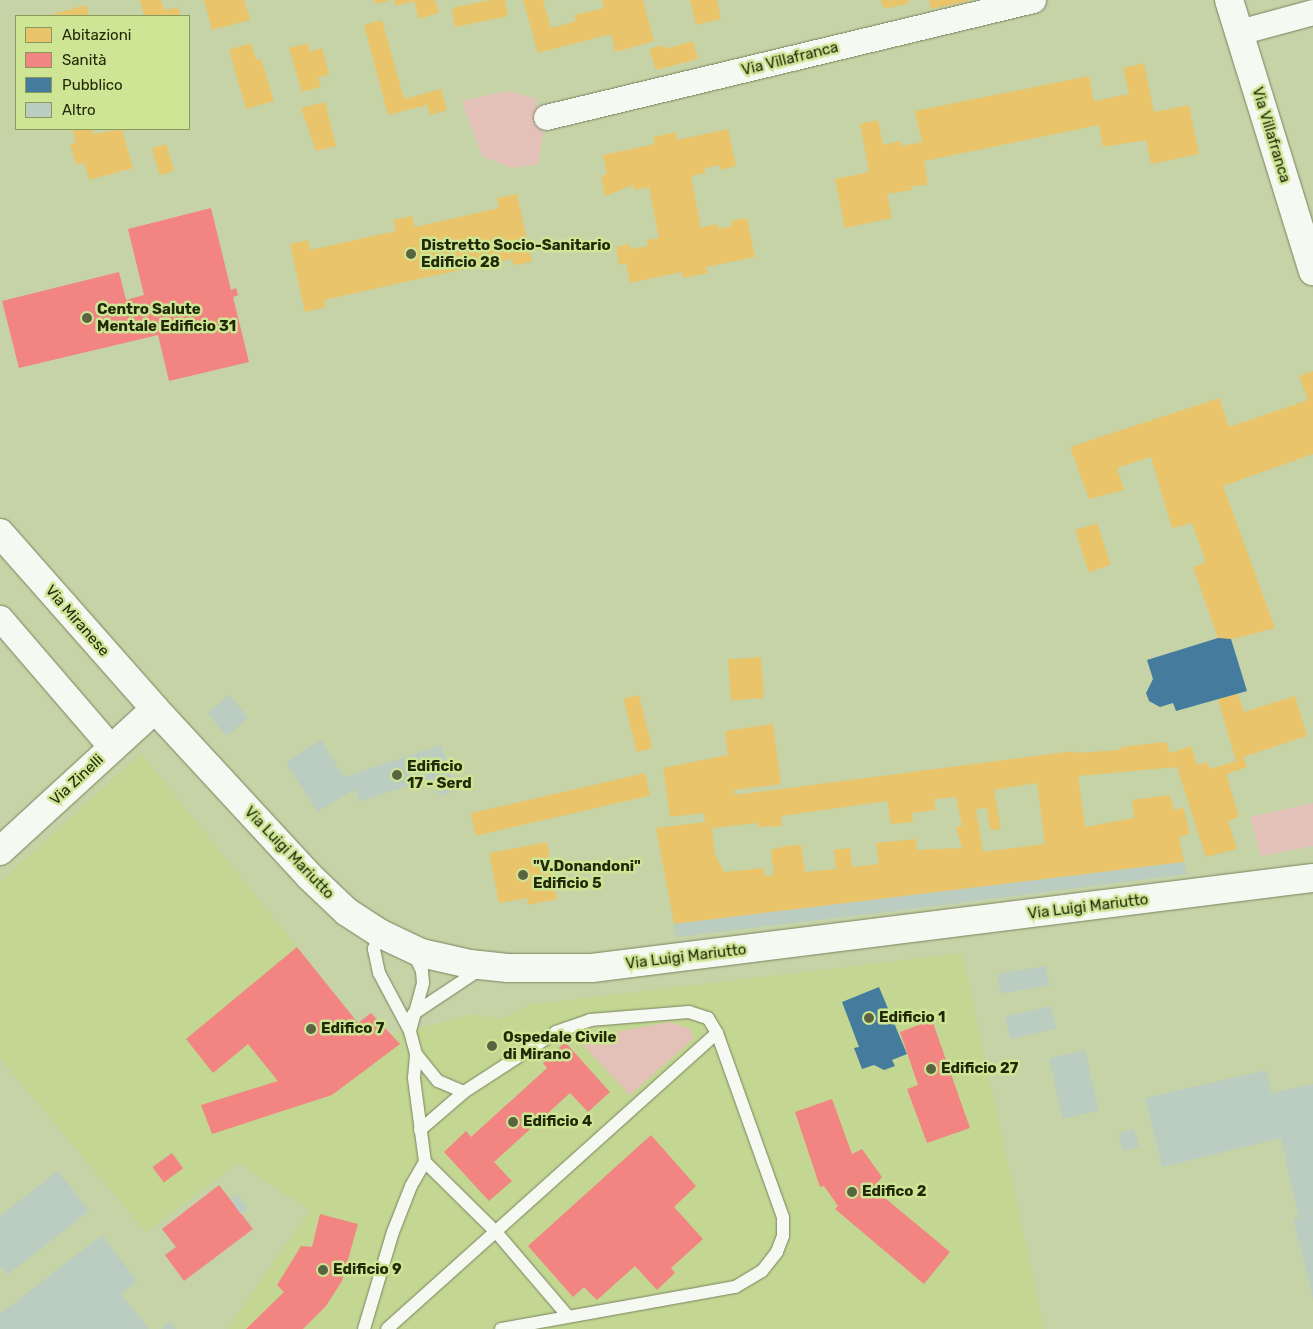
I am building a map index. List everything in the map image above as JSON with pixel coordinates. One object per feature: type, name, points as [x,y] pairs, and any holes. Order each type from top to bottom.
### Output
[{"type":"main road","name":"Via Villafranca","points":[[1229,0],[1313,271]]},
{"type":"main road","name":"Via Miranese","points":[[0,533],[155,709]]},
{"type":"main road","name":"Via Zinelli","points":[[0,851],[155,709]]},
{"type":"main road","name":"Via Luigi Mariutto","points":[[155,709],[309,876],[348,912],[379,933],[410,948],[486,966],[592,968],[1313,878]]},
{"type":"street","name":"Via Villafranca","points":[[546,118],[1034,0]]},
{"type":"street","points":[[1239,32],[1313,12]]},
{"type":"street","points":[[0,618],[112,748]]},
{"type":"lane","points":[[379,933],[374,949],[379,973],[410,1031],[416,1054],[414,1078],[425,1162],[496,1232],[567,1315]]},
{"type":"lane","points":[[410,948],[422,971],[423,983],[413,1014],[410,1031]]},
{"type":"lane","points":[[413,1014],[486,966]]},
{"type":"lane","points":[[420,1130],[464,1092],[556,1032],[590,1020],[689,1012],[708,1018],[717,1033],[783,1217],[783,1236],[777,1252],[762,1271],[734,1287],[567,1315],[501,1329]]},
{"type":"lane","points":[[387,1329],[717,1033]]},
{"type":"lane","points":[[416,1054],[438,1081],[464,1092]]},
{"type":"lane","points":[[364,1329],[393,1232],[411,1186],[425,1162]]},
{"type":"shaded area","points":[[506,91],[535,98],[543,133],[538,164],[512,168],[482,156],[462,101]]},
{"type":"shaded area","name":"Ospedale Civile di Mirano","points":[[141,753],[358,1023],[371,1013],[392,1035],[475,1014],[503,1019],[528,1005],[962,953],[1044,1329],[227,1329],[310,1210],[238,1163],[146,1232],[0,1058],[0,882]]},
{"type":"shaded area","points":[[1313,803],[1313,846],[1261,856],[1250,817]]},
{"type":"shaded area","points":[[670,1022],[690,1029],[693,1039],[630,1095],[577,1039]]},
{"type":"building: Abitazioni","points":[[140,0],[161,0],[164,10],[178,7],[181,15],[144,15]]},
{"type":"building: Abitazioni","points":[[204,0],[244,0],[250,20],[212,30]]},
{"type":"building: Abitazioni","points":[[374,0],[389,0],[389,1],[376,4]]},
{"type":"building: Abitazioni","points":[[394,0],[435,0],[439,13],[419,19],[414,1],[396,6]]},
{"type":"building: Abitazioni","points":[[490,0],[505,0],[508,16],[455,27],[452,8]]},
{"type":"building: Abitazioni","points":[[523,0],[543,0],[551,28],[576,21],[574,15],[604,8],[602,0],[643,0],[654,41],[615,52],[611,34],[538,53]]},
{"type":"building: Abitazioni","points":[[690,0],[717,0],[721,19],[696,25]]},
{"type":"building: Abitazioni","points":[[881,0],[909,0],[909,3],[889,8],[883,7]]},
{"type":"building: Abitazioni","points":[[929,0],[968,0],[968,1],[931,9]]},
{"type":"building: Abitazioni","points":[[86,5],[89,15],[51,15]]},
{"type":"building: Abitazioni","points":[[382,20],[404,99],[441,89],[447,110],[430,115],[427,105],[388,115],[364,25]]},
{"type":"building: Abitazioni","points":[[693,41],[698,59],[656,70],[649,49],[664,45],[665,49]]},
{"type":"building: Abitazioni","points":[[251,43],[256,60],[261,59],[274,101],[246,109],[229,50]]},
{"type":"building: Abitazioni","points":[[308,43],[310,52],[322,48],[329,74],[318,78],[321,87],[302,92],[289,48]]},
{"type":"building: Abitazioni","points":[[1144,63],[1154,112],[1189,105],[1199,154],[1151,164],[1146,140],[1103,147],[1099,125],[924,161],[928,185],[911,186],[912,190],[887,194],[892,218],[845,228],[835,179],[869,172],[860,124],[878,120],[883,145],[901,141],[902,146],[922,142],[915,111],[1089,76],[1094,101],[1129,94],[1123,68]]},
{"type":"building: Abitazioni","points":[[325,102],[336,146],[316,151],[301,108]]},
{"type":"building: Abitazioni","points":[[728,129],[736,166],[720,170],[719,165],[705,168],[705,173],[691,176],[701,228],[717,224],[719,229],[732,226],[731,221],[747,218],[755,257],[706,267],[708,273],[683,278],[681,272],[630,283],[626,263],[619,265],[616,247],[630,244],[631,249],[648,246],[647,240],[659,238],[649,187],[634,190],[633,185],[605,196],[601,176],[607,174],[603,155],[655,144],[653,137],[676,132],[677,140]]},
{"type":"building: Abitazioni","points":[[72,130],[92,130],[94,134],[122,130],[133,168],[89,180],[84,163],[76,164],[70,144],[76,143]]},
{"type":"building: Abitazioni","points":[[166,144],[174,171],[160,175],[152,148]]},
{"type":"building: Abitazioni","name":"Distretto Socio-Sanitario Edificio 28","points":[[517,194],[532,262],[513,265],[512,259],[423,278],[324,300],[326,307],[305,312],[290,244],[308,240],[310,250],[396,231],[393,220],[412,216],[415,227],[499,208],[497,198]]},
{"type":"building: Abitazioni","points":[[1313,371],[1313,454],[1223,486],[1275,628],[1225,641],[1218,638],[1193,567],[1206,562],[1192,523],[1172,528],[1151,457],[1117,468],[1124,490],[1089,499],[1070,447],[1219,398],[1229,427],[1308,400],[1299,376]]},
{"type":"building: Abitazioni","points":[[1097,523],[1111,565],[1089,572],[1075,530]]},
{"type":"building: Abitazioni","points":[[761,657],[764,698],[731,700],[728,659]]},
{"type":"building: Abitazioni","points":[[1237,693],[1244,712],[1295,696],[1307,736],[1243,757],[1247,767],[1226,774],[1239,817],[1228,821],[1237,849],[1206,857],[1177,767],[1078,776],[1085,827],[1134,818],[1132,800],[1170,795],[1174,810],[1184,808],[1190,834],[1179,837],[1184,862],[674,924],[656,828],[705,822],[704,813],[670,817],[663,768],[728,755],[725,731],[773,724],[781,784],[734,790],[735,795],[1074,751],[1075,753],[1121,750],[1121,747],[1166,742],[1170,753],[1191,746],[1197,765],[1207,762],[1210,769],[1236,761],[1218,699]],"holes":[[[1037,783],[1045,844],[983,852],[976,809],[987,808],[990,830],[1001,829],[994,790]],[[956,797],[962,826],[956,827],[962,848],[917,850],[916,839],[876,843],[879,864],[852,867],[850,848],[834,850],[836,869],[805,872],[801,845],[786,846],[771,850],[774,875],[765,876],[764,868],[724,872],[715,855],[712,828],[758,823],[759,827],[782,826],[781,816],[887,801],[891,824],[913,822],[912,813],[936,810],[934,799]]]},
{"type":"building: Abitazioni","points":[[639,695],[652,748],[637,752],[623,699]]},
{"type":"building: Abitazioni","points":[[645,773],[650,795],[476,836],[471,813]]},
{"type":"building: Abitazioni","name":"\"V.Donandoni\" Edificio 5","points":[[547,842],[557,899],[528,905],[527,898],[499,903],[489,853]]},
{"type":"building: Sanità","points":[[211,208],[231,290],[236,288],[238,295],[233,297],[249,362],[169,381],[158,335],[19,368],[2,301],[119,272],[126,300],[144,295],[128,229]]},
{"type":"building: Sanità","name":"Edifico 7","points":[[297,947],[358,1023],[371,1013],[400,1044],[332,1095],[212,1134],[201,1105],[278,1081],[248,1044],[213,1073],[186,1039]]},
{"type":"building: Sanità","name":"Edificio 27","points":[[932,1020],[970,1128],[927,1143],[907,1089],[918,1085],[900,1032]]},
{"type":"building: Sanità","name":"Edificio 4","points":[[565,1042],[610,1092],[588,1112],[570,1093],[494,1162],[512,1181],[489,1201],[444,1152],[466,1131],[471,1137],[547,1068],[543,1063]]},
{"type":"building: Sanità","name":"Edifico 2","points":[[832,1099],[852,1154],[862,1149],[882,1177],[873,1188],[950,1252],[924,1284],[835,1209],[838,1206],[824,1186],[820,1187],[795,1112]]},
{"type":"building: Sanità","points":[[651,1135],[696,1186],[674,1207],[703,1239],[671,1268],[675,1273],[657,1290],[635,1266],[597,1300],[584,1287],[573,1297],[528,1246]]},
{"type":"building: Sanità","points":[[172,1153],[183,1168],[164,1182],[153,1167]]},
{"type":"building: Sanità","points":[[219,1185],[253,1229],[184,1281],[165,1255],[176,1247],[162,1229]]},
{"type":"building: Sanità","name":"Edificio 9","points":[[320,1214],[358,1224],[342,1281],[326,1306],[303,1329],[246,1329],[284,1292],[277,1285],[301,1246],[312,1247]]},
{"type":"building: Pubblico","points":[[1218,638],[1231,639],[1247,691],[1176,711],[1173,703],[1160,707],[1149,701],[1146,693],[1153,679],[1147,660]]},
{"type":"building: Pubblico","name":"Edificio 1","points":[[879,987],[907,1054],[892,1060],[895,1066],[884,1070],[874,1065],[862,1069],[854,1048],[859,1047],[842,1002]]},
{"type":"building: Altro","points":[[229,695],[248,718],[227,736],[208,713]]},
{"type":"building: Altro","name":"Edificio 17 - Serd","points":[[321,740],[344,777],[441,745],[457,791],[440,796],[432,778],[359,802],[355,789],[317,812],[286,762]]},
{"type":"building: Altro","points":[[1184,862],[1187,874],[903,910],[676,937],[674,924]]},
{"type":"building: Altro","points":[[1046,966],[1049,986],[1001,993],[998,974]]},
{"type":"building: Altro","points":[[1051,1006],[1056,1028],[1010,1039],[1005,1017]]},
{"type":"building: Altro","points":[[1085,1050],[1099,1110],[1063,1119],[1049,1058]]},
{"type":"building: Altro","points":[[1266,1070],[1271,1093],[1313,1084],[1313,1299],[1293,1219],[1299,1218],[1281,1138],[1162,1167],[1145,1098]]},
{"type":"building: Altro","points":[[1134,1129],[1139,1146],[1124,1151],[1119,1133]]},
{"type":"building: Altro","points":[[58,1171],[89,1211],[7,1275],[0,1266],[0,1216]]},
{"type":"building: Altro","points":[[238,1194],[248,1209],[241,1214],[231,1199]]},
{"type":"building: Altro","points":[[102,1235],[137,1281],[121,1294],[149,1329],[0,1329],[0,1314]]},
{"type":"building: Altro","points":[[170,1321],[176,1329],[161,1329]]},
{"type":"place","name":"Distretto Socio-Sanitario Edificio 28","points":[[411,254]]},
{"type":"place","name":"Centro Salute Mentale Edificio 31","points":[[87,318]]},
{"type":"place","name":"Edificio 17 - Serd","points":[[397,775]]},
{"type":"place","name":"\"V.Donandoni\" Edificio 5","points":[[523,875]]},
{"type":"place","name":"Edificio 1","points":[[869,1018]]},
{"type":"place","name":"Edifico 7","points":[[311,1029]]},
{"type":"place","name":"Ospedale Civile di Mirano","points":[[492,1046]]},
{"type":"place","name":"Edificio 27","points":[[931,1069]]},
{"type":"place","name":"Edificio 4","points":[[513,1122]]},
{"type":"place","name":"Edifico 2","points":[[852,1192]]},
{"type":"place","name":"Edificio 9","points":[[323,1270]]}]
